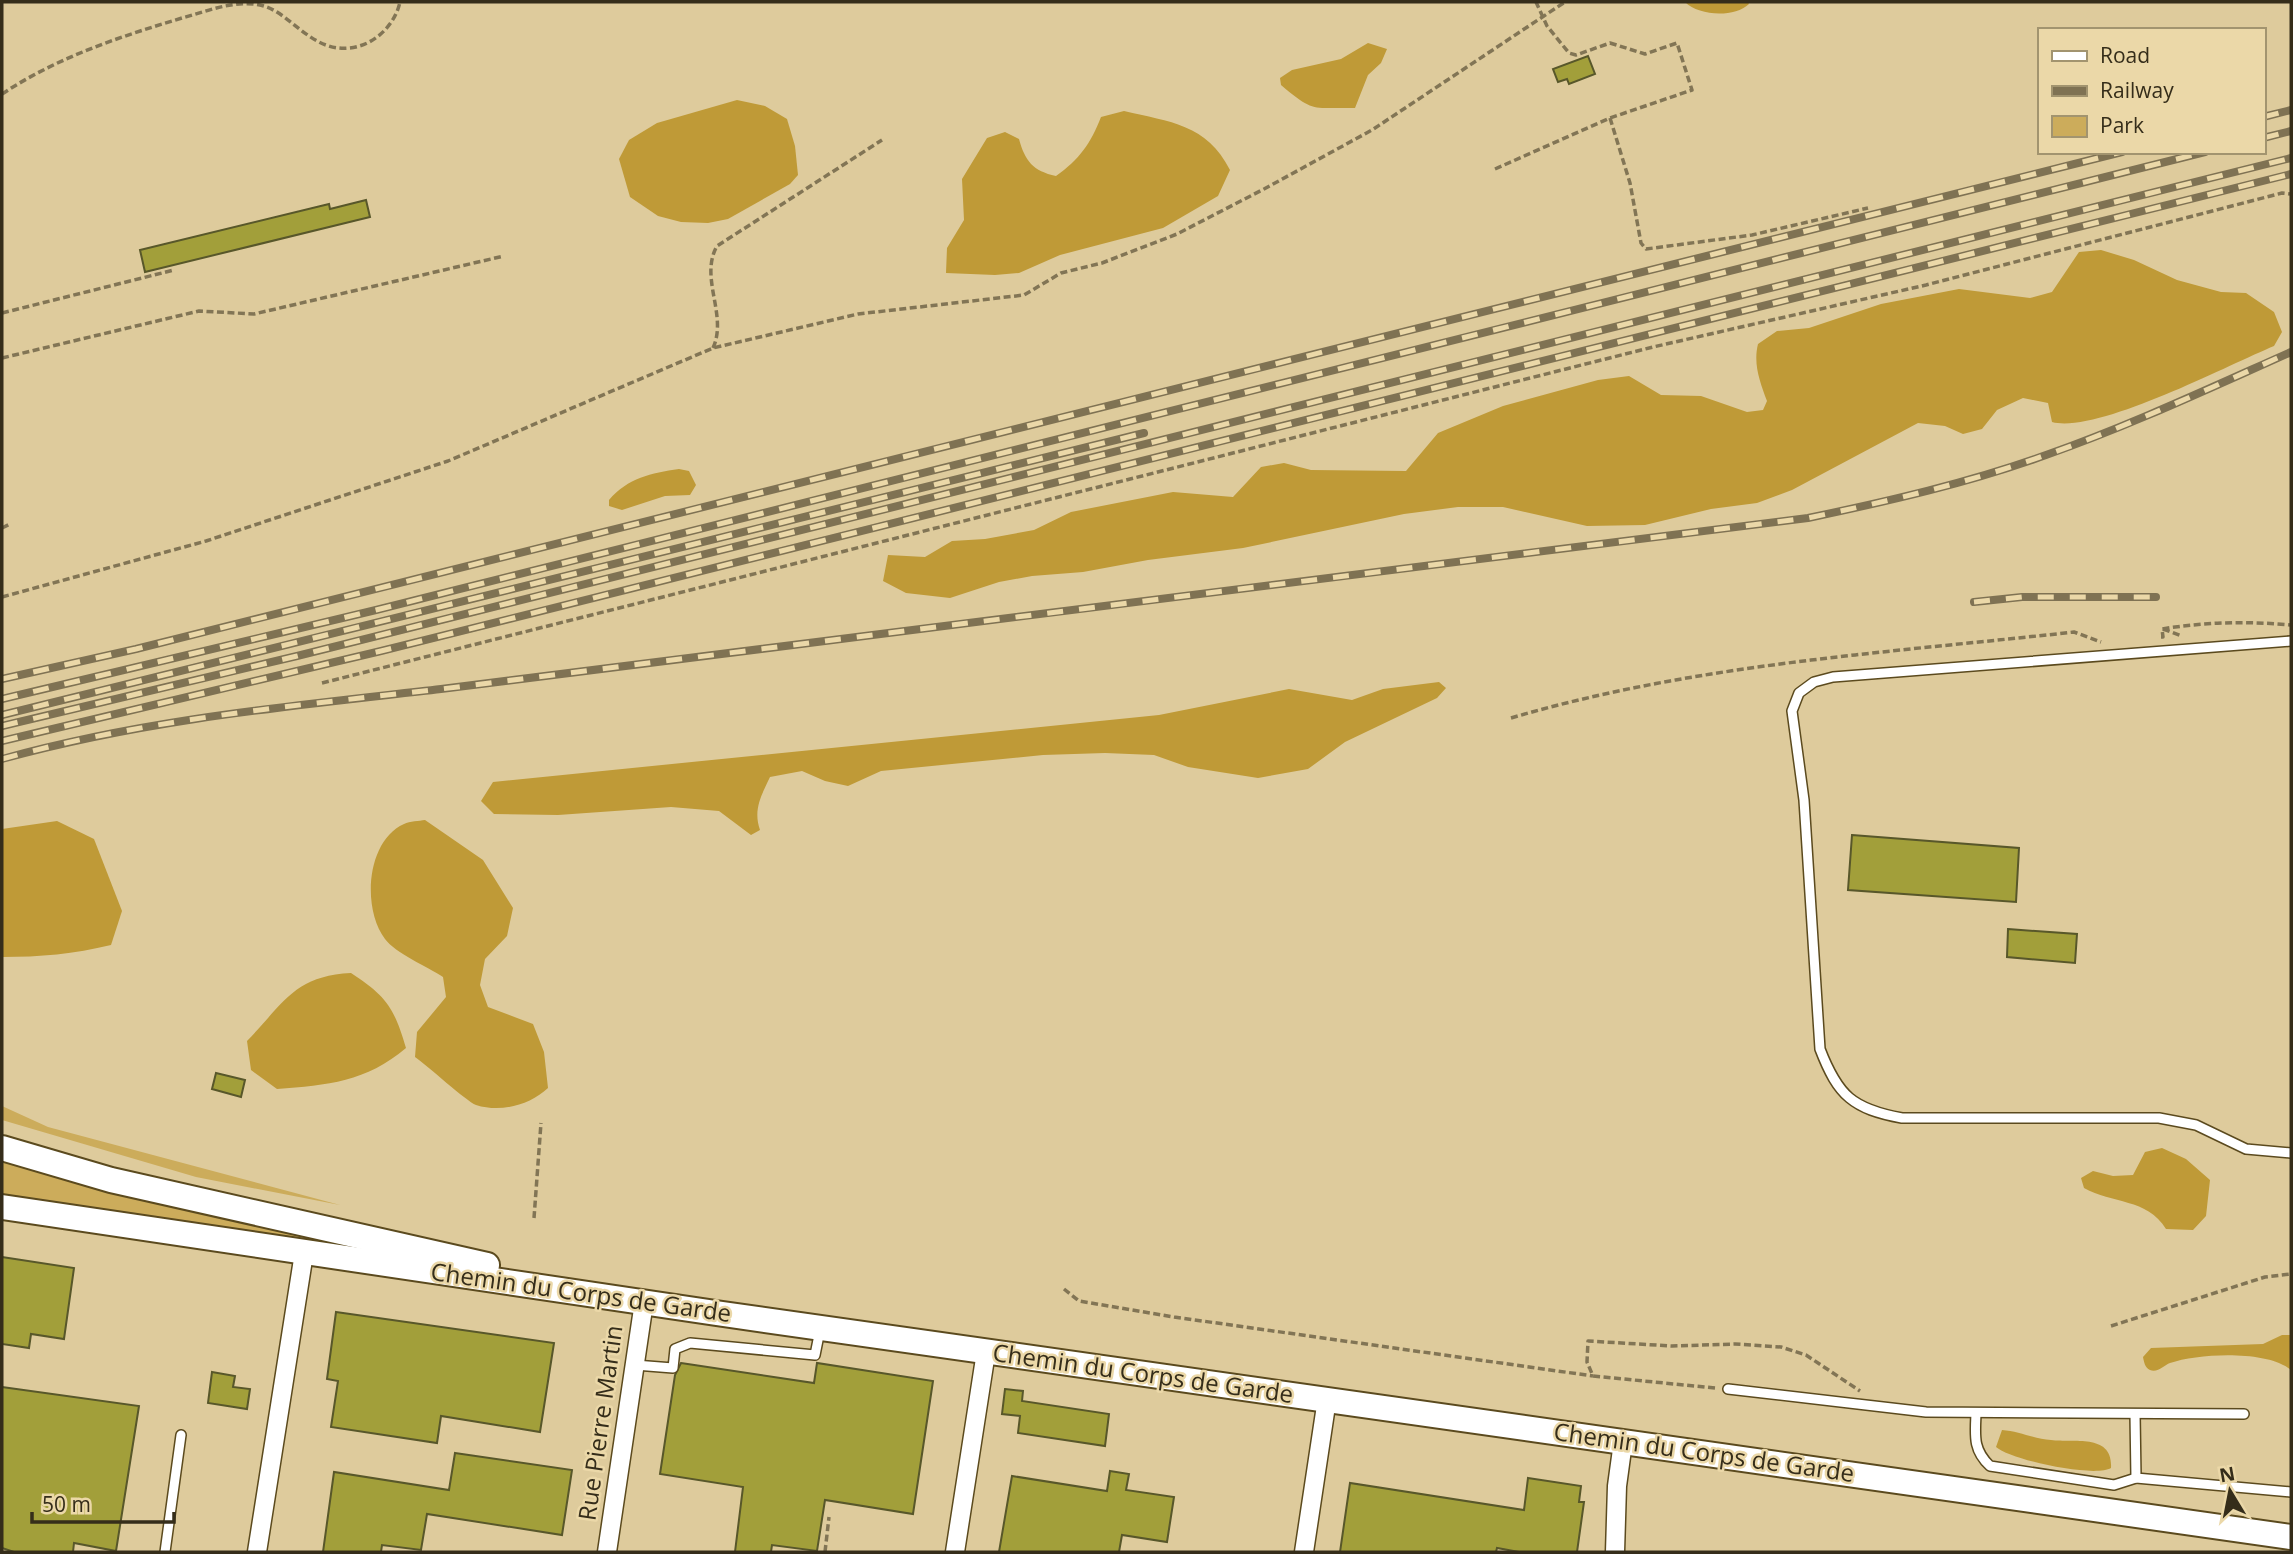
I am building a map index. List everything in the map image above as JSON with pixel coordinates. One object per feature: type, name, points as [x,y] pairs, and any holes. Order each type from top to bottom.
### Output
[{"type":"street","points":[[2,1148],[111,1180],[645,1302]]},
{"type":"street","name":"Chemin du Corps de Garde","points":[[2,1207],[820,1328],[2287,1539]]},
{"type":"street","points":[[257,1552],[304,1253]]},
{"type":"street","name":"Rue Pierre Martin","points":[[607,1552],[645,1302]]},
{"type":"street","points":[[955,1552],[986,1352]]},
{"type":"street","points":[[1304,1552],[1327,1399]]},
{"type":"street","points":[[1615,1552],[1616,1501],[1623,1442]]},
{"type":"lane","points":[[2291,641],[1833,677],[1814,682],[1798,693],[1792,711],[1804,800],[1820,1049],[1831,1077],[1846,1097],[1871,1112],[1902,1118],[2159,1118],[2196,1125],[2246,1149],[2291,1153]]},
{"type":"lane","points":[[635,1365],[673,1368],[675,1349],[690,1343],[815,1354],[820,1328]]},
{"type":"lane","points":[[1728,1389],[1885,1407],[1976,1414],[2244,1414]]},
{"type":"lane","points":[[1976,1414],[1975,1441],[1978,1455],[1990,1466],[2114,1485],[2136,1478],[2291,1492]]},
{"type":"lane","points":[[2135,1414],[2136,1478]]},
{"type":"lane","points":[[165,1552],[181,1435]]},
{"type":"path","points":[[2,94],[53,64],[111,39],[232,4],[262,5],[322,45],[349,48],[377,39],[398,13],[400,2]]},
{"type":"path","points":[[1495,169],[1609,118],[1692,90],[1677,43],[1644,54],[1610,43],[1576,55],[1569,53],[1541,18],[1536,2]]},
{"type":"path","points":[[2,597],[206,541],[448,461],[713,348],[858,314],[1024,295],[1061,273],[1129,254],[1177,234],[1372,130],[1565,2]]},
{"type":"path","points":[[1609,118],[1630,184],[1641,243],[1646,249],[1752,235],[1868,208]]},
{"type":"path","points":[[713,348],[718,328],[711,262],[717,246],[882,140]]},
{"type":"path","points":[[322,683],[1639,351],[1926,285],[2282,193],[2291,194]]},
{"type":"path","points":[[2,358],[200,311],[254,314],[504,257]]},
{"type":"path","points":[[2,313],[174,270]]},
{"type":"path","points":[[2,528],[10,524]]},
{"type":"path","points":[[534,1218],[541,1123]]},
{"type":"path","points":[[2112,1326],[2265,1277],[2291,1274]]},
{"type":"path","points":[[1064,1289],[1079,1301],[1174,1317],[1593,1376],[1728,1389]]},
{"type":"path","points":[[1593,1376],[1587,1362],[1588,1341],[1672,1346],[1735,1344],[1781,1347],[1807,1355],[1885,1407]]},
{"type":"path","points":[[824,1552],[829,1517]]},
{"type":"green space","points":[[2,1106],[48,1127],[340,1205],[196,1177],[2,1120]]},
{"type":"green space","points":[[2,1162],[130,1197],[325,1238],[323,1246],[2,1198]]},
{"type":"shaded area","points":[[1685,2],[1749,4],[1735,12],[1717,14],[1691,7]]},
{"type":"shaded area","points":[[1368,43],[1387,49],[1381,63],[1368,75],[1355,108],[1322,108],[1308,105],[1281,85],[1280,78],[1292,70],[1341,59]]},
{"type":"shaded area","points":[[737,100],[765,106],[787,119],[795,146],[798,175],[790,184],[728,219],[708,223],[681,222],[658,216],[630,197],[619,159],[629,140],[657,123]]},
{"type":"shaded area","points":[[1124,111],[1186,127],[1210,143],[1230,170],[1218,196],[1163,228],[1060,255],[1019,273],[946,273],[947,248],[964,220],[962,179],[987,138],[1005,132],[1019,139],[1031,164],[1056,176],[1083,150],[1101,117]]},
{"type":"shaded area","points":[[2101,250],[2134,260],[2177,280],[2221,292],[2246,293],[2274,312],[2282,332],[2274,346],[2162,396],[2099,418],[2072,423],[2052,422],[2048,403],[2023,398],[1997,410],[1982,429],[1963,434],[1945,426],[1918,423],[1792,490],[1757,503],[1711,509],[1645,525],[1587,526],[1503,507],[1458,507],[1404,514],[1243,548],[1148,560],[1083,572],[1032,576],[999,582],[950,598],[906,593],[883,581],[888,555],[925,557],[952,541],[985,539],[1034,530],[1071,512],[1173,492],[1233,497],[1261,467],[1284,463],[1311,470],[1406,471],[1438,433],[1503,406],[1598,380],[1629,376],[1661,395],[1701,396],[1747,412],[1763,410],[1767,401],[1758,373],[1758,344],[1777,331],[1809,328],[1881,304],[1959,289],[2030,298],[2052,292],[2079,252]]},
{"type":"shaded area","points":[[679,469],[689,471],[696,485],[690,495],[665,496],[622,510],[609,506],[609,500],[624,486],[650,475]]},
{"type":"shaded area","points":[[1439,682],[1446,688],[1437,698],[1345,742],[1308,769],[1258,778],[1188,767],[1154,755],[1105,753],[1043,755],[881,771],[848,786],[825,781],[802,771],[770,777],[758,809],[760,830],[751,835],[719,811],[671,807],[558,815],[494,814],[481,801],[493,782],[1159,715],[1289,689],[1352,700],[1383,689]]},
{"type":"shaded area","points":[[425,820],[483,860],[513,908],[507,936],[485,959],[480,985],[488,1007],[533,1024],[544,1052],[548,1088],[533,1099],[515,1106],[495,1108],[476,1105],[415,1057],[417,1032],[446,997],[443,977],[404,955],[385,939],[373,911],[371,894],[375,860],[382,845],[391,833],[404,824]]},
{"type":"shaded area","points":[[57,821],[94,839],[122,911],[111,945],[57,954],[2,957],[2,829]]},
{"type":"shaded area","points":[[351,973],[381,996],[393,1012],[406,1048],[361,1075],[313,1086],[277,1089],[251,1070],[247,1041],[281,1004],[303,986],[316,980]]},
{"type":"shaded area","points":[[2162,1148],[2186,1159],[2210,1180],[2206,1216],[2193,1230],[2166,1229],[2158,1219],[2139,1207],[2084,1188],[2081,1178],[2093,1171],[2113,1176],[2133,1175],[2145,1152]]},
{"type":"shaded area","points":[[2282,1335],[2291,1335],[2291,1370],[2266,1359],[2233,1355],[2183,1360],[2153,1371],[2147,1368],[2143,1357],[2151,1348],[2263,1344]]},
{"type":"shaded area","points":[[2002,1430],[2045,1439],[2099,1445],[2106,1449],[2111,1468],[2102,1471],[2071,1469],[2018,1457],[1996,1447]]},
{"type":"building","points":[[1588,56],[1595,74],[1569,84],[1567,79],[1558,82],[1553,69]]},
{"type":"building","points":[[366,200],[370,217],[145,272],[140,250],[329,204],[330,209]]},
{"type":"building","points":[[1852,835],[2019,848],[2016,902],[1848,890]]},
{"type":"building","points":[[2008,929],[2077,934],[2075,963],[2007,957]]},
{"type":"building","points":[[216,1073],[245,1080],[241,1097],[212,1089]]},
{"type":"building","points":[[2,1257],[74,1268],[64,1339],[31,1334],[29,1348],[2,1344]]},
{"type":"building","points":[[336,1312],[554,1343],[540,1432],[441,1416],[437,1443],[331,1427],[338,1381],[327,1379]]},
{"type":"building","points":[[681,1363],[814,1383],[817,1363],[933,1381],[913,1514],[825,1500],[817,1551],[772,1545],[771,1552],[735,1552],[743,1487],[660,1474],[675,1375]]},
{"type":"building","points":[[212,1372],[235,1376],[233,1387],[250,1389],[247,1409],[208,1403]]},
{"type":"building","points":[[2,1387],[139,1406],[116,1551],[74,1543],[73,1552],[14,1552],[2,1548]]},
{"type":"building","points":[[1005,1389],[1023,1391],[1022,1401],[1109,1414],[1105,1446],[1018,1433],[1020,1416],[1002,1414]]},
{"type":"building","points":[[455,1453],[572,1470],[562,1535],[427,1514],[421,1550],[382,1545],[381,1552],[323,1552],[334,1472],[449,1490]]},
{"type":"building","points":[[1110,1471],[1129,1474],[1126,1490],[1174,1497],[1167,1542],[1122,1535],[1119,1552],[999,1552],[1012,1476],[1107,1491]]},
{"type":"building","points":[[1528,1478],[1581,1486],[1579,1502],[1584,1502],[1577,1552],[1519,1552],[1497,1548],[1496,1552],[1340,1552],[1350,1483],[1524,1510]]},
{"type":"railway","points":[[2265,116],[2291,110]]},
{"type":"railway","points":[[2265,138],[2291,131]]},
{"type":"railway","points":[[2,679],[136,649],[2114,154]]},
{"type":"railway","points":[[2,699],[376,610],[2197,154]]},
{"type":"railway","points":[[2,726],[297,656],[2291,158]]},
{"type":"railway","points":[[2,741],[381,651],[2291,174]]},
{"type":"railway","points":[[2,759],[110,734],[220,715],[1808,518],[1928,491],[2046,455],[2139,419],[2291,352]]},
{"type":"railway","points":[[2,715],[1144,433]]},
{"type":"railway","points":[[1974,602],[2022,597],[2156,597]]}]
